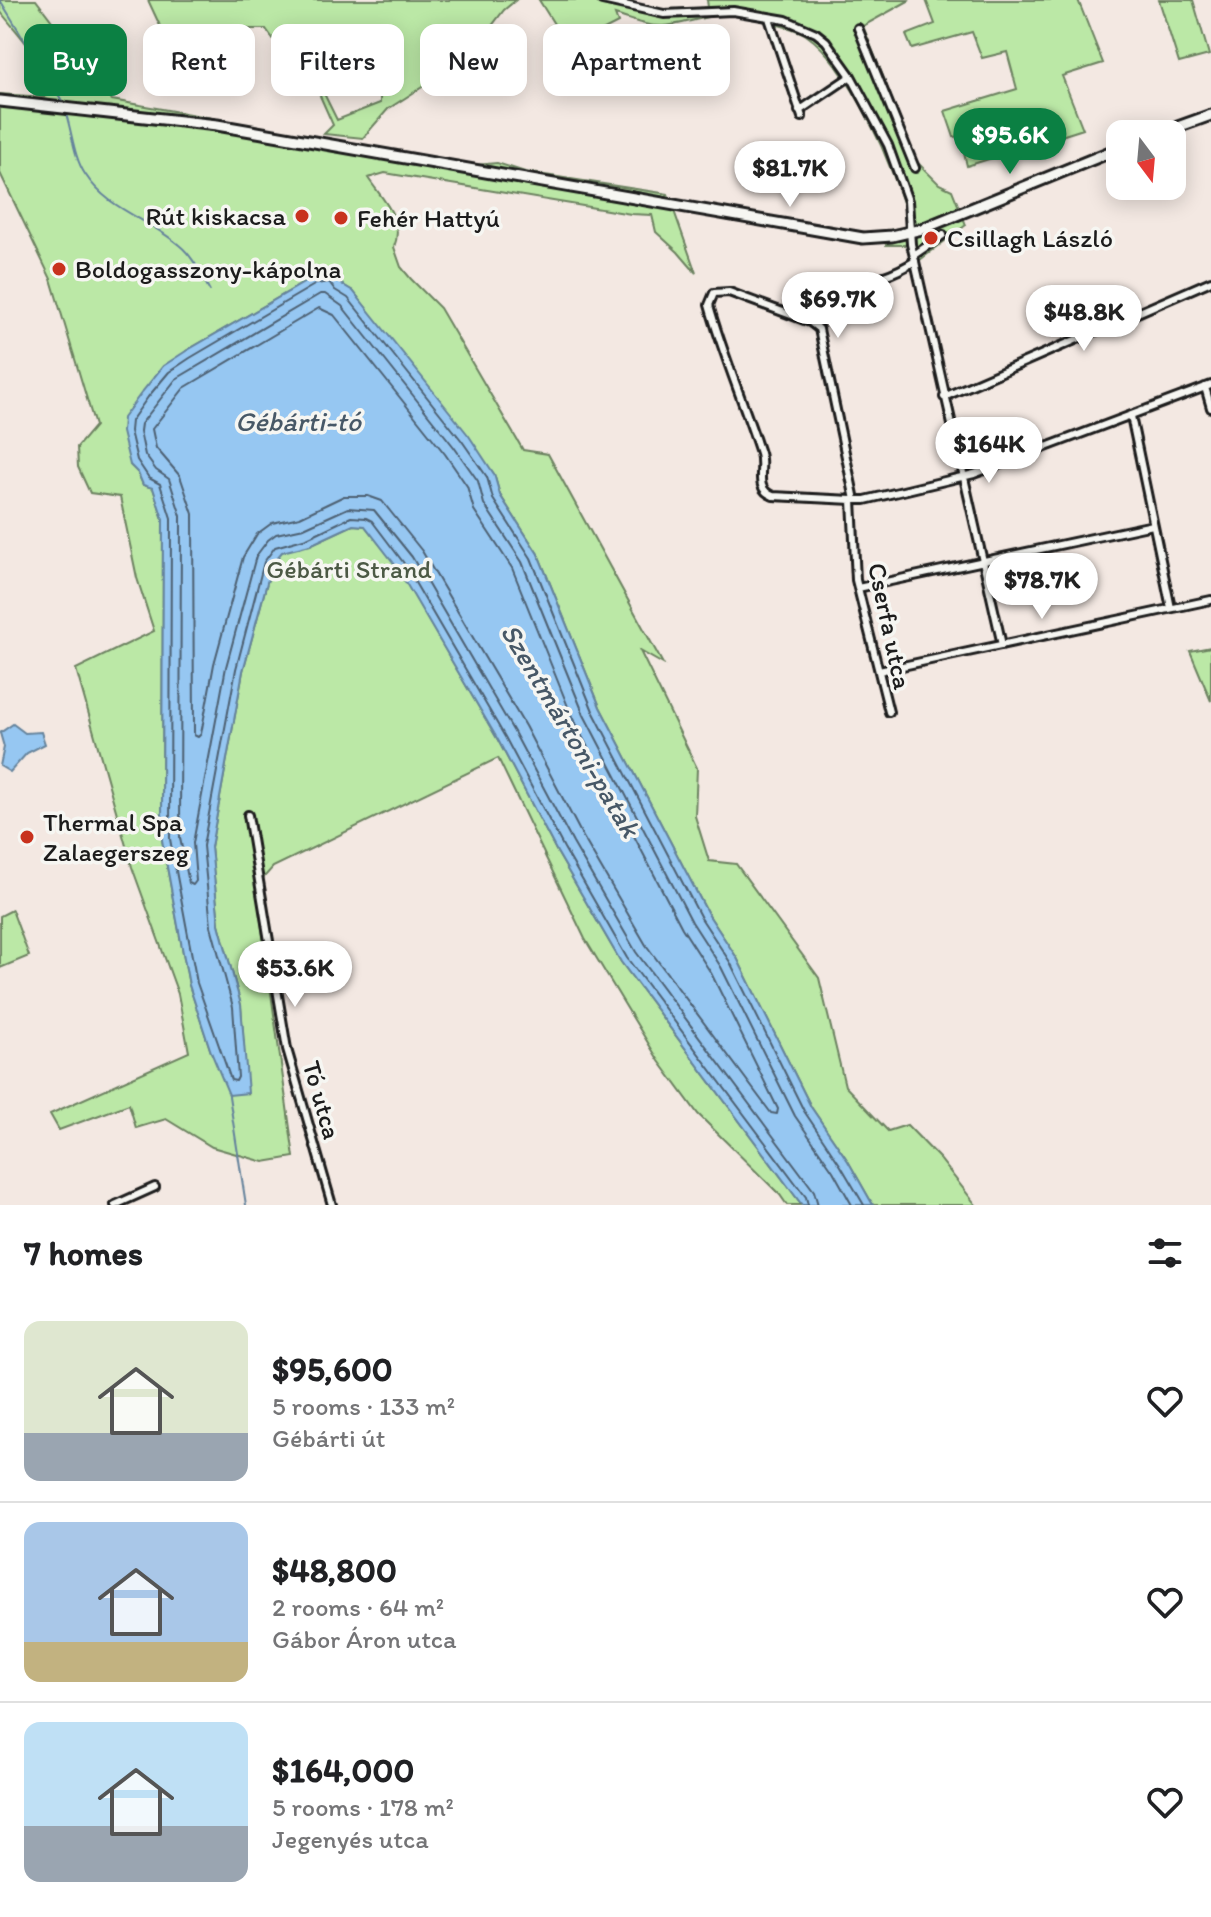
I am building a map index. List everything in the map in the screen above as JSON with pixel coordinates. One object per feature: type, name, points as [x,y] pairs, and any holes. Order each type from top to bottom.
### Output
[{"type":"main road","points":[[0,101],[231,127],[870,238],[909,233],[939,223],[1106,154]]},
{"type":"main road","points":[[1186,124],[1211,115]]},
{"type":"street","points":[[602,0],[664,14],[722,10],[799,24],[826,41],[851,76],[888,145],[908,201],[909,233],[1002,645]]},
{"type":"street","points":[[769,18],[800,114],[851,76]]},
{"type":"street","points":[[858,28],[915,168]]},
{"type":"street","points":[[888,145],[903,139]]},
{"type":"street","points":[[915,258],[943,235]]},
{"type":"street","name":"Cserfa utca","points":[[889,712],[858,588],[854,500],[825,351],[816,326],[820,311],[816,287],[818,283],[843,285],[872,279],[895,272],[915,258]]},
{"type":"street","points":[[944,397],[1211,281]]},
{"type":"street","points":[[816,326],[729,292],[712,294],[709,302],[761,458],[760,483],[763,490],[773,496],[871,500],[965,477],[1208,386],[1211,408]]},
{"type":"street","points":[[1131,416],[1171,608]]},
{"type":"street","points":[[858,588],[1153,525]]},
{"type":"street","points":[[879,671],[1211,600]]},
{"type":"street","name":"Tó utca","points":[[248,815],[287,1049],[332,1205]]},
{"type":"street","points":[[115,1205],[155,1187]]},
{"type":"green space","points":[[0,0],[36,0],[54,24],[24,24],[24,41],[0,11]]},
{"type":"green space","points":[[148,0],[516,0],[493,24],[420,24],[420,88],[388,109],[363,138],[324,134],[333,125],[320,96],[325,96],[337,120],[380,103],[380,96],[404,96],[404,24],[271,24],[271,36],[266,29],[255,29],[255,24],[159,24]]},
{"type":"green space","points":[[539,0],[634,0],[626,4],[664,12],[708,7],[707,0],[910,0],[863,26],[917,162],[939,184],[952,190],[966,225],[912,266],[907,245],[886,245],[883,231],[906,227],[908,220],[893,174],[869,120],[839,69],[822,49],[800,32],[730,15],[678,24],[645,24],[615,15],[616,24],[554,24]]},
{"type":"green space","points":[[926,0],[1078,0],[1103,63],[1062,76],[1083,129],[967,166],[960,136],[954,137],[945,111],[1017,89],[1007,52],[982,58],[972,32],[912,49],[906,35],[935,24]]},
{"type":"green space","points":[[1159,0],[1193,0],[1209,55],[1179,63]]},
{"type":"green space","name":"Gébárti Strand","points":[[0,94],[109,96],[112,100],[475,165],[497,163],[525,172],[668,194],[696,273],[656,232],[652,215],[385,173],[368,178],[395,219],[397,237],[394,247],[401,267],[440,308],[523,450],[548,454],[663,664],[640,651],[697,768],[695,816],[709,861],[736,864],[819,978],[845,1086],[888,1131],[907,1125],[940,1159],[976,1205],[873,1205],[811,1107],[737,958],[708,914],[600,707],[538,554],[500,495],[494,474],[353,291],[324,274],[186,351],[130,465],[143,485],[153,488],[163,519],[162,840],[189,985],[211,1052],[247,1093],[241,1005],[219,924],[211,847],[243,671],[272,564],[282,551],[310,545],[353,525],[365,526],[396,565],[498,740],[557,852],[621,962],[802,1205],[787,1205],[698,1114],[659,1061],[585,939],[498,758],[273,867],[256,886],[294,1157],[264,1162],[212,1147],[166,1119],[136,1128],[129,1104],[59,1130],[50,1114],[189,1052],[178,994],[132,867],[76,669],[154,631],[137,578],[120,497],[90,493],[78,467],[77,447],[95,426],[51,279],[0,173]]},
{"type":"green space","points":[[1211,647],[1211,701],[1190,651]]},
{"type":"green space","points":[[12,910],[29,956],[0,968],[0,916]]},
{"type":"water","name":"Gébárti-tó","points":[[334,273],[340,283],[353,291],[469,436],[494,474],[500,495],[538,554],[600,707],[708,914],[737,958],[811,1107],[873,1205],[802,1205],[621,962],[557,852],[498,740],[396,566],[365,526],[353,525],[310,545],[282,552],[272,564],[243,671],[211,847],[219,924],[241,1005],[248,1093],[229,1095],[189,985],[162,840],[163,519],[153,488],[143,485],[130,465],[122,432],[123,418],[163,366],[314,277]]},
{"type":"water","points":[[13,724],[25,733],[41,732],[45,744],[27,753],[10,772],[0,766],[4,747],[0,733]]},
{"type":"waterway","name":"Szentmártoni-patak","points":[[0,0],[64,104]]},
{"type":"waterway","name":"Szentmártoni-patak","points":[[66,114],[78,160],[94,186],[184,250],[197,266],[210,291]]},
{"type":"waterway","points":[[229,1096],[246,1205]]},
{"type":"place","name":"Rút kiskacsa","points":[[302,216]]},
{"type":"place","name":"Fehér Hattyú","points":[[341,218]]},
{"type":"place","name":"Csillagh László","points":[[931,238]]},
{"type":"place","name":"Boldogasszony-kápolna","points":[[59,269]]},
{"type":"place","name":"Thermal Spa Zalaegerszeg","points":[[27,837]]}]
